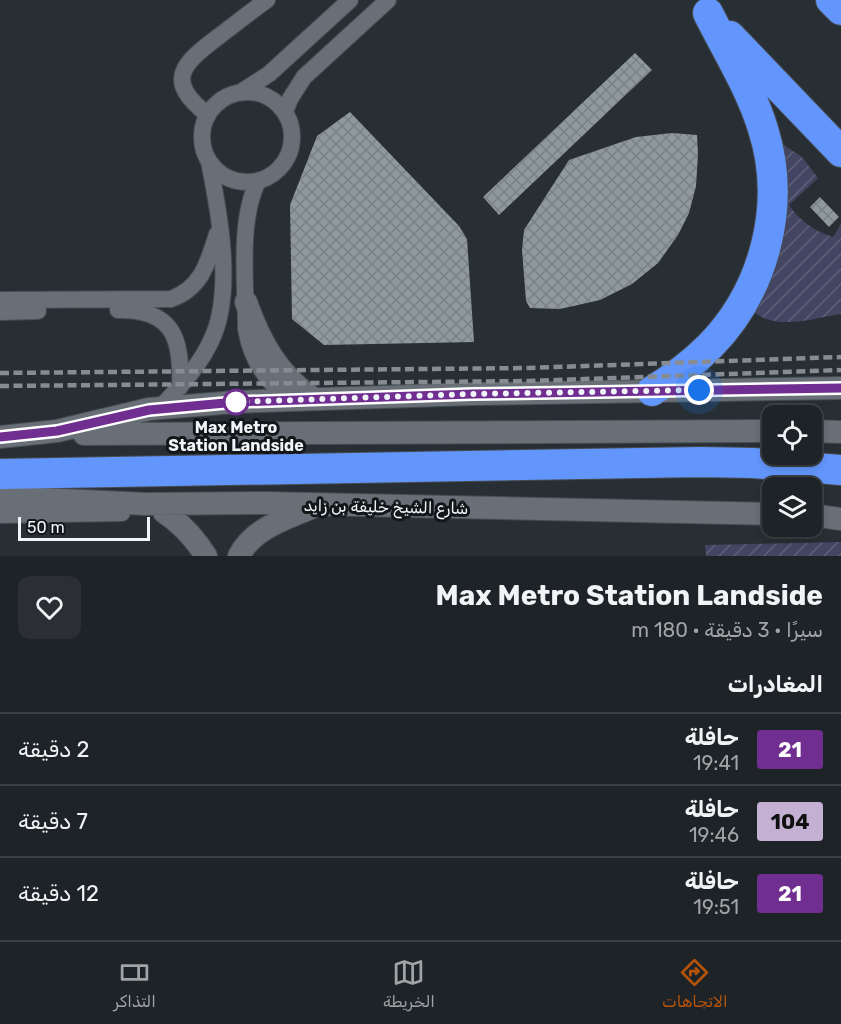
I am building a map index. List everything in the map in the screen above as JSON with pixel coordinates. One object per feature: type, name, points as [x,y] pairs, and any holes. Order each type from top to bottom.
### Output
[{"type":"highway","points":[[831,0],[841,10]]},
{"type":"highway","points":[[701,7],[841,152]]},
{"type":"highway","points":[[652,391],[699,357],[731,321],[756,276],[769,234],[773,190],[764,130],[749,95],[701,7]]},
{"type":"highway","points":[[0,474],[689,462],[753,463],[841,470]]},
{"type":"main road","points":[[246,302],[257,333],[277,366],[289,380],[314,399]]},
{"type":"main road","points":[[40,434],[160,408],[290,400],[841,388]]},
{"type":"main road","points":[[0,437],[40,434],[762,431]]},
{"type":"main road","points":[[822,431],[841,432]]},
{"type":"main road","name":"شارع الشيخ خليفة بن زايد","points":[[0,497],[146,504],[266,503],[315,506],[762,514]]},
{"type":"main road","points":[[164,512],[227,513],[247,510],[266,503]]},
{"type":"main road","points":[[239,556],[247,543],[261,532],[315,506]]},
{"type":"main road","points":[[164,512],[191,534],[206,556]]},
{"type":"main road","points":[[822,516],[841,519]]},
{"type":"street","points":[[208,115],[193,103],[185,92],[182,76],[184,68],[195,55],[267,0]]},
{"type":"street","points":[[160,408],[180,387],[207,349],[220,316],[222,292],[220,225],[203,146],[203,130],[208,115],[216,104],[241,92],[269,74],[350,0]]},
{"type":"street","points":[[285,112],[293,93],[304,77],[388,0]]},
{"type":"street","points":[[208,161],[220,174],[237,182],[258,181],[272,176],[285,164],[292,147],[292,129],[285,112],[276,102],[266,96],[253,92],[241,92]]},
{"type":"street","points":[[258,181],[250,199],[247,217],[246,329],[253,356],[268,380],[290,400]]},
{"type":"street","points":[[0,300],[171,299],[188,291],[202,275],[220,225]]},
{"type":"street","points":[[0,312],[136,310],[145,312],[162,321],[173,334],[181,363],[180,387]]},
{"type":"street","points":[[0,514],[164,512]]},
{"type":"shaded area","points":[[776,140],[802,157],[818,178],[789,205],[793,211],[808,225],[833,237],[841,224],[841,314],[785,322],[763,318],[754,312]]},
{"type":"shaded area","points":[[841,542],[841,556],[706,556],[705,545]]},
{"type":"building","points":[[635,53],[652,70],[499,215],[483,197]]},
{"type":"building","points":[[350,112],[459,226],[467,239],[474,342],[324,345],[292,319],[290,205],[317,136]]},
{"type":"building","points":[[672,133],[697,135],[696,186],[689,213],[678,235],[658,263],[632,284],[600,300],[560,309],[530,308],[526,301],[522,250],[524,230],[569,160],[636,137]]},
{"type":"building","points":[[820,197],[839,217],[829,227],[810,207]]},
{"type":"railway","points":[[0,373],[528,368],[841,357]]},
{"type":"railway","points":[[0,386],[529,381],[841,370]]},
{"type":"bus line","name":"21","points":[[0,437],[57,431],[160,408],[236,402],[472,394],[841,388]]},
{"type":"place","name":"Max Metro Station Landside","points":[[236,402]]},
{"type":"route","points":[[236,402],[472,394],[699,390]]}]
